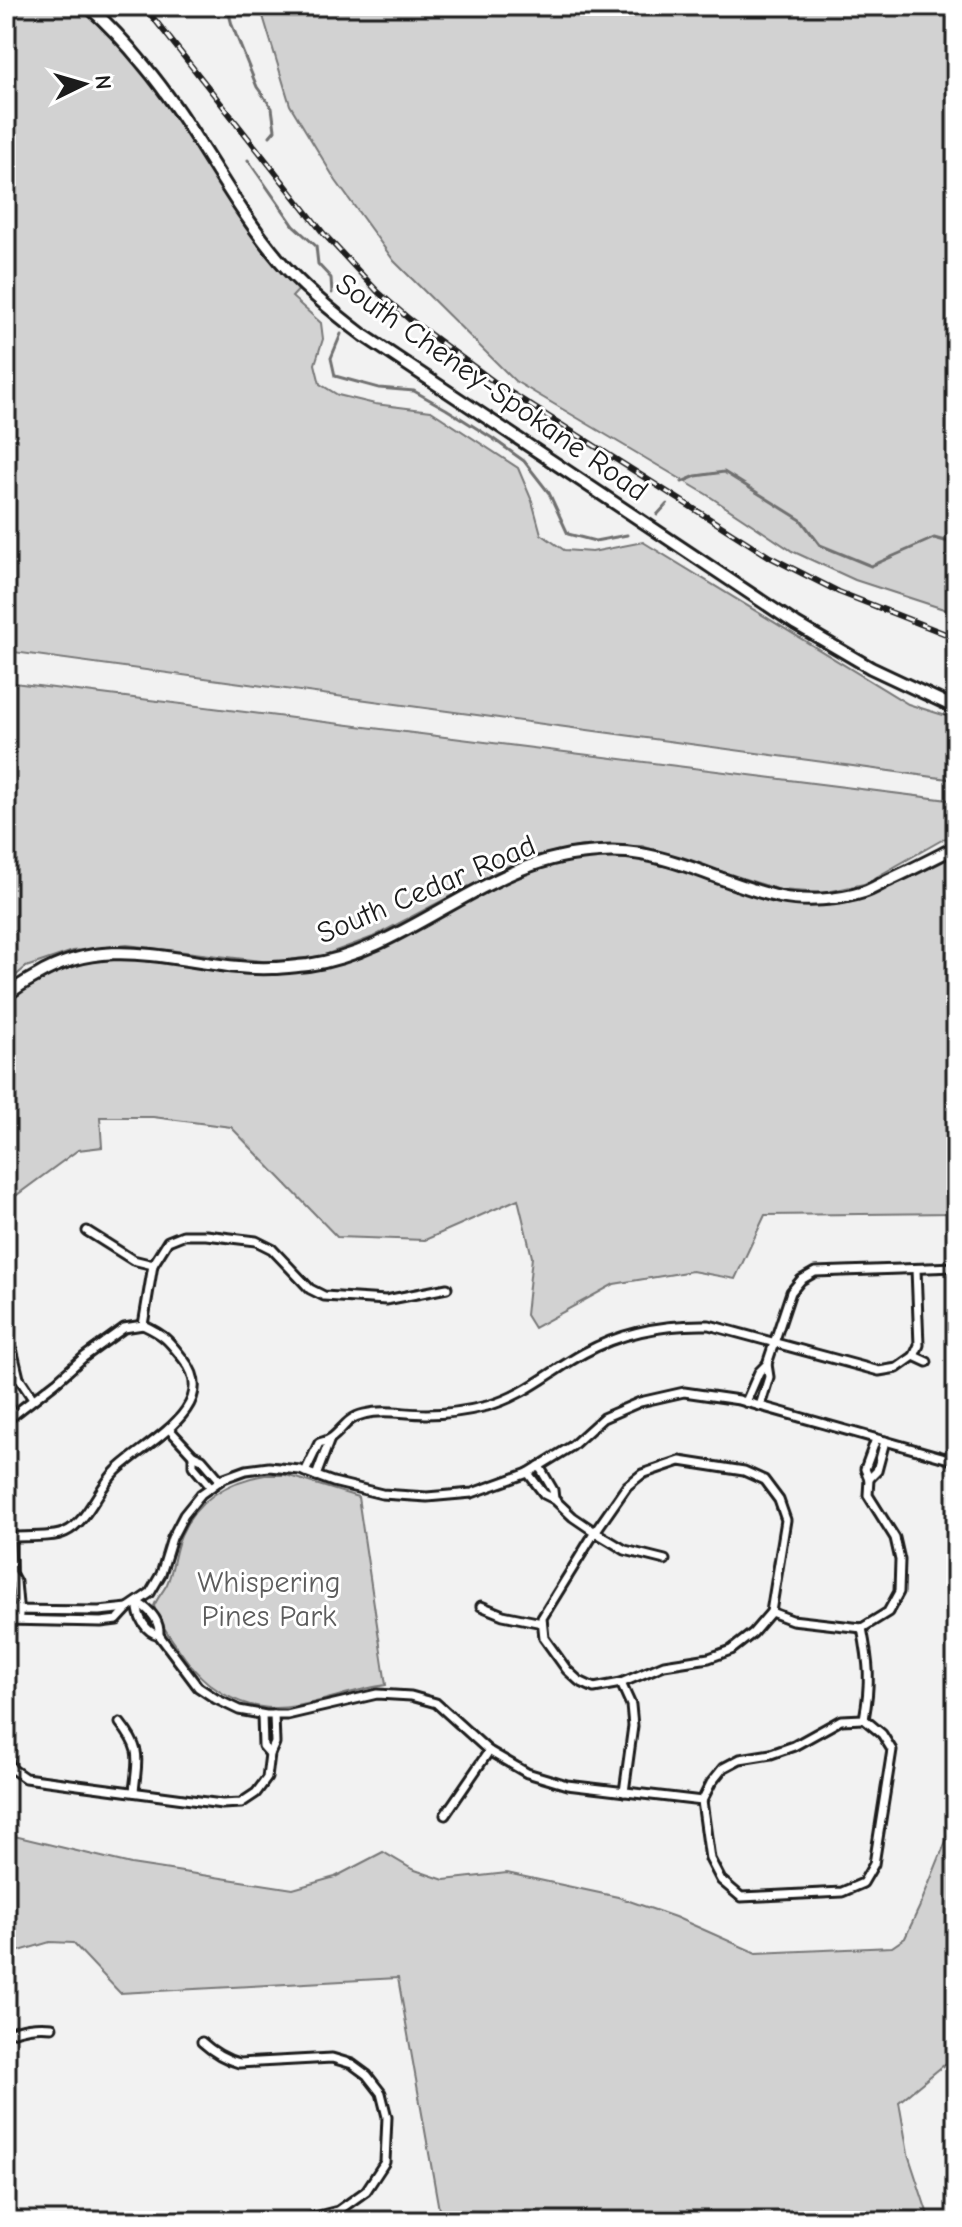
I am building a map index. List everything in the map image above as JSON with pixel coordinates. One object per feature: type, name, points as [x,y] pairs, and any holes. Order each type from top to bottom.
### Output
[{"type":"main road","name":"South Cheney-Spokane Road","points":[[88,6],[145,65],[282,264],[332,311],[363,335],[808,631],[871,668],[956,708]]},
{"type":"main road","name":"South Cedar Road","points":[[6,996],[50,968],[84,956],[118,952],[272,969],[312,964],[358,951],[493,882],[541,862],[587,853],[640,853],[687,865],[781,897],[820,899],[864,892],[956,847]]},
{"type":"street","points":[[87,1231],[133,1260],[153,1265]]},
{"type":"street","points":[[143,1325],[153,1265],[168,1241],[183,1235],[256,1241],[272,1249],[310,1289],[324,1296],[386,1300],[447,1288]]},
{"type":"street","points":[[746,1402],[759,1372],[767,1364],[791,1292],[801,1280],[815,1272],[956,1267]]},
{"type":"street","points":[[316,1476],[330,1439],[345,1423],[361,1414],[384,1411],[451,1413],[488,1406],[522,1393],[584,1353],[654,1328],[682,1324],[709,1325],[879,1371],[897,1368],[914,1356],[919,1345],[916,1269]]},
{"type":"street","points":[[6,1419],[124,1328],[143,1325],[164,1335],[194,1373],[195,1392],[188,1407],[169,1429],[116,1471],[98,1492],[81,1521],[64,1534],[8,1537],[19,1621]]},
{"type":"street","points":[[6,1333],[19,1378],[33,1399]]},
{"type":"street","points":[[914,1356],[927,1362]]},
{"type":"street","points":[[760,1406],[769,1377],[767,1364]]},
{"type":"street","points":[[6,1610],[99,1611],[128,1608],[138,1603],[150,1593],[161,1574],[172,1538],[184,1515],[201,1494],[220,1480],[246,1470],[269,1467],[305,1472],[382,1494],[427,1497],[472,1493],[528,1473],[572,1446],[603,1418],[640,1402],[684,1392],[746,1402],[956,1461]]},
{"type":"street","points":[[169,1429],[220,1480]]},
{"type":"street","points":[[305,1472],[319,1443],[330,1439]]},
{"type":"street","points":[[771,1612],[792,1620],[862,1628],[888,1612],[899,1592],[900,1560],[895,1538],[868,1495],[869,1479],[865,1469],[876,1439]]},
{"type":"street","points":[[869,1479],[877,1471],[885,1441]]},
{"type":"street","points":[[193,1455],[193,1466],[211,1487]]},
{"type":"street","points":[[680,1461],[744,1471],[764,1480],[779,1500],[786,1520],[771,1612],[753,1633],[731,1650],[709,1658],[664,1665],[621,1683],[594,1688],[579,1681],[567,1670],[544,1638],[542,1623],[542,1618],[595,1532],[627,1486],[642,1474],[680,1461]]},
{"type":"street","points":[[539,1466],[553,1490],[554,1499]]},
{"type":"street","points":[[528,1473],[544,1494],[595,1532],[625,1550],[665,1560]]},
{"type":"street","points":[[11,1573],[6,1583],[6,1620],[101,1622],[117,1620],[128,1608]]},
{"type":"street","points":[[138,1603],[148,1609],[159,1626],[159,1635],[198,1687],[239,1710],[262,1715],[287,1715],[377,1694],[411,1696],[436,1703],[489,1751],[527,1773],[567,1785],[702,1801]]},
{"type":"street","points":[[481,1606],[503,1615],[542,1623]]},
{"type":"street","points":[[862,1628],[870,1689],[864,1719]]},
{"type":"street","points":[[621,1683],[631,1705],[633,1726],[624,1792]]},
{"type":"street","points":[[262,1715],[263,1746],[270,1754]]},
{"type":"street","points":[[6,1757],[12,1769],[25,1778],[222,1804],[241,1803],[256,1793],[267,1778],[270,1754],[275,1743],[274,1715]]},
{"type":"street","points":[[864,1719],[882,1734],[892,1750],[874,1864],[863,1883],[842,1892],[741,1897],[721,1880],[710,1859],[702,1801],[723,1768],[740,1759],[794,1746],[841,1720],[864,1719]]},
{"type":"street","points":[[120,1723],[133,1739],[138,1752],[134,1792]]},
{"type":"street","points":[[445,1815],[489,1751]]},
{"type":"street","points":[[6,2034],[38,2025],[52,2027]]},
{"type":"street","points":[[202,2042],[214,2053],[239,2063],[332,2058],[352,2064],[367,2075],[381,2093],[387,2117],[385,2162],[366,2191],[338,2211],[299,2221]]},
{"type":"green space","points":[[6,6],[88,6],[145,65],[253,226],[304,284],[292,297],[321,323],[323,339],[315,364],[320,384],[338,395],[375,404],[431,411],[518,468],[541,534],[564,550],[592,552],[643,542],[908,704],[956,719],[956,780],[6,651]]},
{"type":"green space","points":[[260,6],[956,6],[956,613],[855,580],[792,551],[706,494],[515,381],[394,261],[336,181],[290,105]]},
{"type":"green space","points":[[6,682],[956,801],[956,832],[864,884],[823,893],[780,890],[642,846],[582,846],[521,859],[373,937],[322,956],[270,962],[127,945],[73,951],[26,967],[6,984]]},
{"type":"green space","points":[[956,849],[956,1213],[765,1215],[735,1279],[692,1271],[614,1284],[534,1328],[526,1315],[532,1257],[518,1199],[425,1240],[337,1237],[231,1127],[153,1117],[100,1117],[102,1147],[78,1150],[6,1203],[6,1003],[19,990],[53,970],[117,957],[256,974],[299,972],[343,962],[390,944],[523,872],[571,859],[624,857],[681,870],[771,900],[820,904],[866,895]]},
{"type":"green space","name":"Whispering Pines Park","points":[[265,1475],[286,1475],[358,1497],[386,1685],[296,1706],[279,1708],[248,1704],[220,1691],[195,1671],[163,1626],[154,1606],[167,1584],[179,1541],[188,1522],[205,1502],[227,1487]]},
{"type":"green space","points":[[956,1800],[956,2055],[899,2102],[908,2154],[930,2221],[441,2221],[398,1978],[120,1993],[73,1943],[50,1942],[6,1955],[6,1834],[131,1864],[293,1889],[335,1877],[383,1852],[412,1869],[444,1880],[507,1873],[618,1897],[675,1917],[756,1953],[892,1947],[905,1938],[919,1908],[950,1831]]},
{"type":"waterway","points":[[227,6],[257,87],[272,108],[275,130],[270,136]]},
{"type":"waterway","points":[[248,160],[294,226],[316,246],[318,264],[331,278],[332,293]]},
{"type":"waterway","points":[[341,334],[331,358],[335,376],[379,388],[414,391],[492,438],[524,461],[549,493],[568,534],[595,541],[627,535]]},
{"type":"waterway","points":[[682,482],[696,476],[724,472],[801,520],[820,545],[871,566],[934,538],[956,544]]},
{"type":"waterway","points":[[657,515],[667,504]]},
{"type":"railway","points":[[144,6],[324,234],[378,292],[409,319],[497,384],[770,557],[839,592],[956,638]]}]
